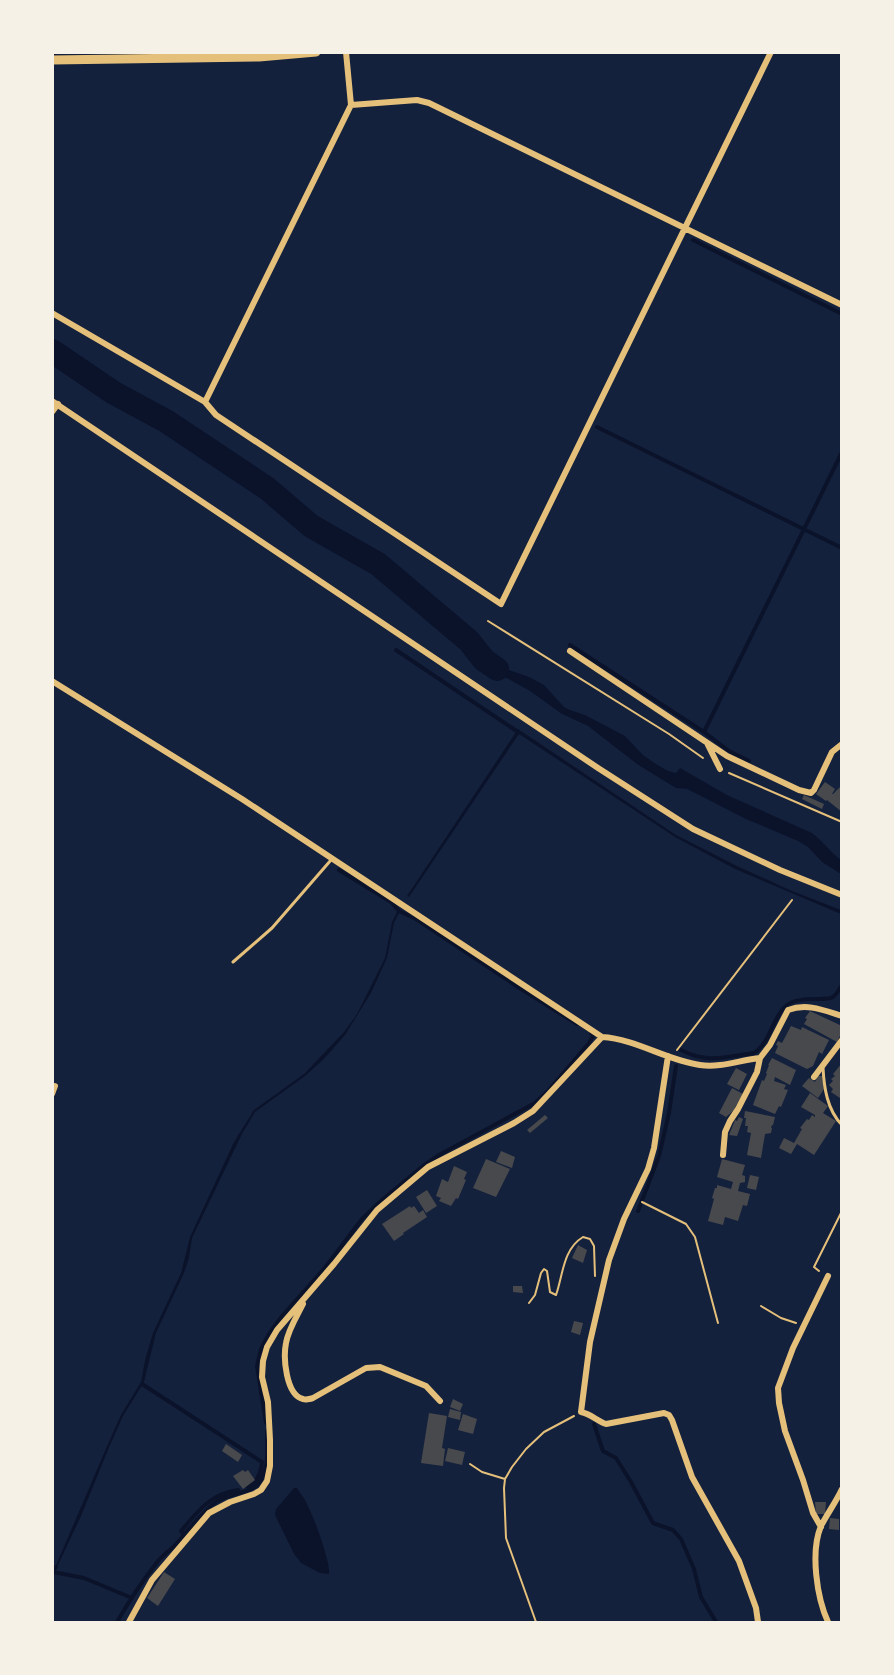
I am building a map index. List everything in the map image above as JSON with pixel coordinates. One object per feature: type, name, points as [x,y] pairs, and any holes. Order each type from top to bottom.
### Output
[{"type":"main road","points":[[52,60],[259,57],[316,52]]},
{"type":"street","points":[[205,402],[351,105],[346,52]]},
{"type":"street","points":[[52,313],[205,402],[216,415],[501,604],[771,52]]},
{"type":"street","points":[[351,105],[417,100],[429,103],[842,305]]},
{"type":"street","points":[[52,412],[55,402],[598,768],[693,829],[842,896]]},
{"type":"street","points":[[570,651],[727,756],[800,790],[810,793],[814,790],[832,752],[842,744]]},
{"type":"street","points":[[52,681],[242,799],[602,1037],[618,1038],[700,1065],[725,1065],[760,1058]]},
{"type":"street","points":[[707,742],[720,769]]},
{"type":"street","points":[[723,1155],[725,1132],[757,1072],[760,1058],[770,1045],[788,1010],[798,1006],[816,1007],[842,1016]]},
{"type":"street","points":[[129,1623],[152,1580],[209,1513],[257,1492],[267,1481],[270,1466],[270,1440],[268,1402],[262,1377],[263,1361],[267,1347],[277,1329],[306,1298],[377,1210],[428,1167],[533,1111],[602,1037]]},
{"type":"street","points":[[814,1077],[842,1040]]},
{"type":"street","points":[[670,1057],[654,1148],[648,1169],[624,1219],[609,1260],[590,1342],[582,1412],[606,1424],[664,1413],[669,1415],[692,1477],[739,1562],[756,1608],[758,1623]]},
{"type":"street","points":[[52,1094],[55,1086]]},
{"type":"street","points":[[821,1527],[813,1513],[785,1431],[778,1388],[828,1276]]},
{"type":"street","points":[[306,1298],[290,1331],[285,1350],[284,1357],[292,1392],[304,1400],[313,1398],[366,1368],[374,1366],[426,1386],[440,1401]]},
{"type":"street","points":[[828,1623],[822,1609],[818,1580],[817,1542],[821,1527],[841,1490]]},
{"type":"lane","points":[[234,962],[272,928],[332,859]]},
{"type":"lane","points":[[823,1066],[826,1095],[836,1119],[842,1125]]},
{"type":"path","points":[[488,621],[669,734],[720,769],[842,822]]},
{"type":"path","points":[[670,1057],[792,900]]},
{"type":"path","points":[[634,1199],[686,1224],[695,1237],[718,1323]]},
{"type":"path","points":[[828,1276],[814,1267],[842,1211]]},
{"type":"path","points":[[529,1303],[535,1295],[544,1269],[547,1271],[550,1292],[556,1295],[563,1264],[576,1241],[583,1236],[590,1239],[594,1246],[595,1283],[602,1291]]},
{"type":"path","points":[[761,1306],[781,1318],[804,1326]]},
{"type":"path","points":[[536,1623],[506,1538],[505,1479],[526,1449],[544,1432],[582,1412]]},
{"type":"path","points":[[470,1464],[482,1472],[505,1479]]},
{"type":"water","points":[[469,645],[486,651],[492,660],[509,670],[544,685],[564,707],[625,736],[643,755],[668,771],[676,773],[680,768],[727,795],[812,833],[841,860],[841,874],[822,862],[808,847],[798,841],[746,819],[687,789],[676,788],[666,782],[637,764],[588,726],[562,714],[530,691],[485,666],[475,657]]},
{"type":"water","points":[[518,729],[676,835],[792,891],[841,910],[841,914],[735,869],[675,837],[519,734],[409,897],[407,896]]},
{"type":"water","points":[[398,910],[400,911],[394,923],[387,958],[371,993],[345,1035],[305,1076],[255,1112],[242,1134],[192,1238],[184,1273],[156,1333],[144,1382],[123,1416],[81,1516],[54,1570],[121,1415],[141,1382],[153,1333],[181,1273],[190,1237],[234,1142],[254,1110],[304,1074],[344,1032],[357,1014],[385,958],[392,922]]},
{"type":"water","points":[[294,1488],[297,1488],[303,1497],[312,1515],[324,1548],[329,1574],[320,1573],[301,1563],[294,1554],[275,1515],[276,1509]]},
{"type":"building","points":[[825,782],[835,789],[832,794],[842,785],[842,812],[816,794]]},
{"type":"building","points":[[804,795],[824,804],[822,809],[802,799]]},
{"type":"building","points":[[810,1011],[842,1026],[837,1042],[804,1024]]},
{"type":"building","points":[[791,1026],[801,1030],[802,1027],[829,1040],[822,1054],[819,1052],[813,1066],[807,1069],[775,1053],[778,1041],[782,1043]]},
{"type":"building","points":[[772,1058],[796,1070],[790,1085],[775,1077],[774,1081],[786,1085],[784,1089],[788,1090],[781,1107],[779,1106],[775,1114],[753,1105]]},
{"type":"building","points":[[842,1063],[842,1095],[840,1098],[831,1092],[833,1089],[829,1085],[835,1076],[833,1074]]},
{"type":"building","points":[[736,1068],[747,1074],[739,1090],[727,1084]]},
{"type":"building","points":[[818,1076],[822,1076],[824,1089],[818,1098],[802,1086],[809,1078],[815,1082]]},
{"type":"building","points":[[732,1088],[743,1094],[733,1111],[726,1117],[719,1113]]},
{"type":"building","points":[[810,1093],[828,1106],[823,1113],[836,1121],[814,1155],[797,1144],[791,1154],[779,1148],[784,1138],[794,1143],[802,1129],[800,1128],[807,1119],[809,1120],[812,1115],[815,1117],[801,1107]]},
{"type":"building","points":[[745,1111],[775,1117],[771,1133],[765,1134],[761,1158],[747,1155],[751,1133],[747,1132],[748,1126],[745,1126]]},
{"type":"building","points":[[545,1115],[548,1118],[530,1133],[527,1130]]},
{"type":"building","points":[[739,1117],[743,1119],[737,1136],[729,1135],[735,1120],[737,1121]]},
{"type":"building","points":[[501,1151],[515,1157],[512,1168],[496,1162]]},
{"type":"building","points":[[486,1159],[510,1169],[496,1197],[473,1188]]},
{"type":"building","points":[[722,1159],[745,1165],[742,1175],[745,1176],[745,1182],[740,1183],[738,1191],[750,1194],[747,1206],[743,1205],[738,1221],[725,1217],[723,1225],[708,1221],[715,1188],[717,1185],[731,1189],[733,1182],[717,1177]]},
{"type":"building","points":[[454,1166],[467,1172],[458,1199],[456,1198],[451,1206],[439,1201],[441,1198],[436,1196],[442,1179],[448,1182]]},
{"type":"building","points":[[750,1175],[759,1177],[756,1190],[747,1188]]},
{"type":"building","points":[[427,1190],[437,1206],[426,1213],[416,1197]]},
{"type":"building","points":[[410,1206],[411,1208],[414,1206],[419,1213],[423,1210],[427,1217],[394,1241],[382,1224]]},
{"type":"building","points":[[578,1245],[587,1250],[583,1263],[572,1258]]},
{"type":"building","points":[[513,1286],[522,1286],[523,1293],[513,1292]]},
{"type":"building","points":[[574,1321],[583,1323],[580,1335],[571,1332]]},
{"type":"building","points":[[453,1399],[463,1404],[460,1411],[450,1407]]},
{"type":"building","points":[[450,1409],[461,1412],[460,1420],[448,1417]]},
{"type":"building","points":[[429,1413],[447,1416],[442,1448],[445,1449],[443,1466],[421,1463]]},
{"type":"building","points":[[463,1414],[477,1419],[473,1434],[458,1430]]},
{"type":"building","points":[[226,1444],[242,1455],[238,1462],[222,1451]]},
{"type":"building","points":[[448,1448],[465,1452],[462,1465],[445,1461]]},
{"type":"building","points":[[243,1470],[245,1472],[248,1470],[255,1480],[243,1489],[233,1476]]},
{"type":"building","points":[[815,1502],[826,1502],[825,1514],[816,1514]]},
{"type":"building","points":[[830,1518],[839,1519],[839,1530],[829,1529]]},
{"type":"building","points":[[164,1572],[175,1579],[158,1606],[147,1598]]},
{"type":"waterway","points":[[693,240],[842,314]]},
{"type":"waterway","points":[[52,351],[114,393],[166,421],[268,489],[311,526],[378,564],[469,641],[484,660],[497,669]]},
{"type":"waterway","points":[[597,427],[842,548]]},
{"type":"waterway","points":[[704,732],[842,452]]},
{"type":"waterway","points":[[570,645],[704,732],[729,751],[749,761]]},
{"type":"waterway","points":[[396,650],[518,732]]},
{"type":"waterway","points":[[339,870],[391,902],[399,911],[416,919],[577,1024]]},
{"type":"waterway","points":[[681,1050],[708,1058],[725,1058],[754,1053],[764,1043],[778,1016],[787,1005],[799,1000],[830,998],[842,985]]},
{"type":"waterway","points":[[266,1423],[257,1366],[261,1349],[282,1316],[324,1269],[362,1219],[382,1200],[439,1155],[535,1103],[589,1043],[594,1034],[591,1033]]},
{"type":"waterway","points":[[638,1211],[659,1156],[669,1113],[676,1066]]},
{"type":"waterway","points":[[142,1384],[262,1462],[258,1477],[248,1487]]},
{"type":"waterway","points":[[594,1424],[603,1451],[616,1458],[653,1523],[673,1530],[681,1539],[694,1569],[701,1597],[716,1622]]},
{"type":"waterway","points":[[117,1622],[158,1561],[176,1545],[205,1511],[221,1499],[249,1490],[258,1484],[266,1466],[267,1431]]},
{"type":"waterway","points":[[184,1534],[181,1531],[205,1504],[220,1495],[238,1490]]},
{"type":"waterway","points":[[56,1567],[53,1572],[84,1578],[132,1598]]}]
